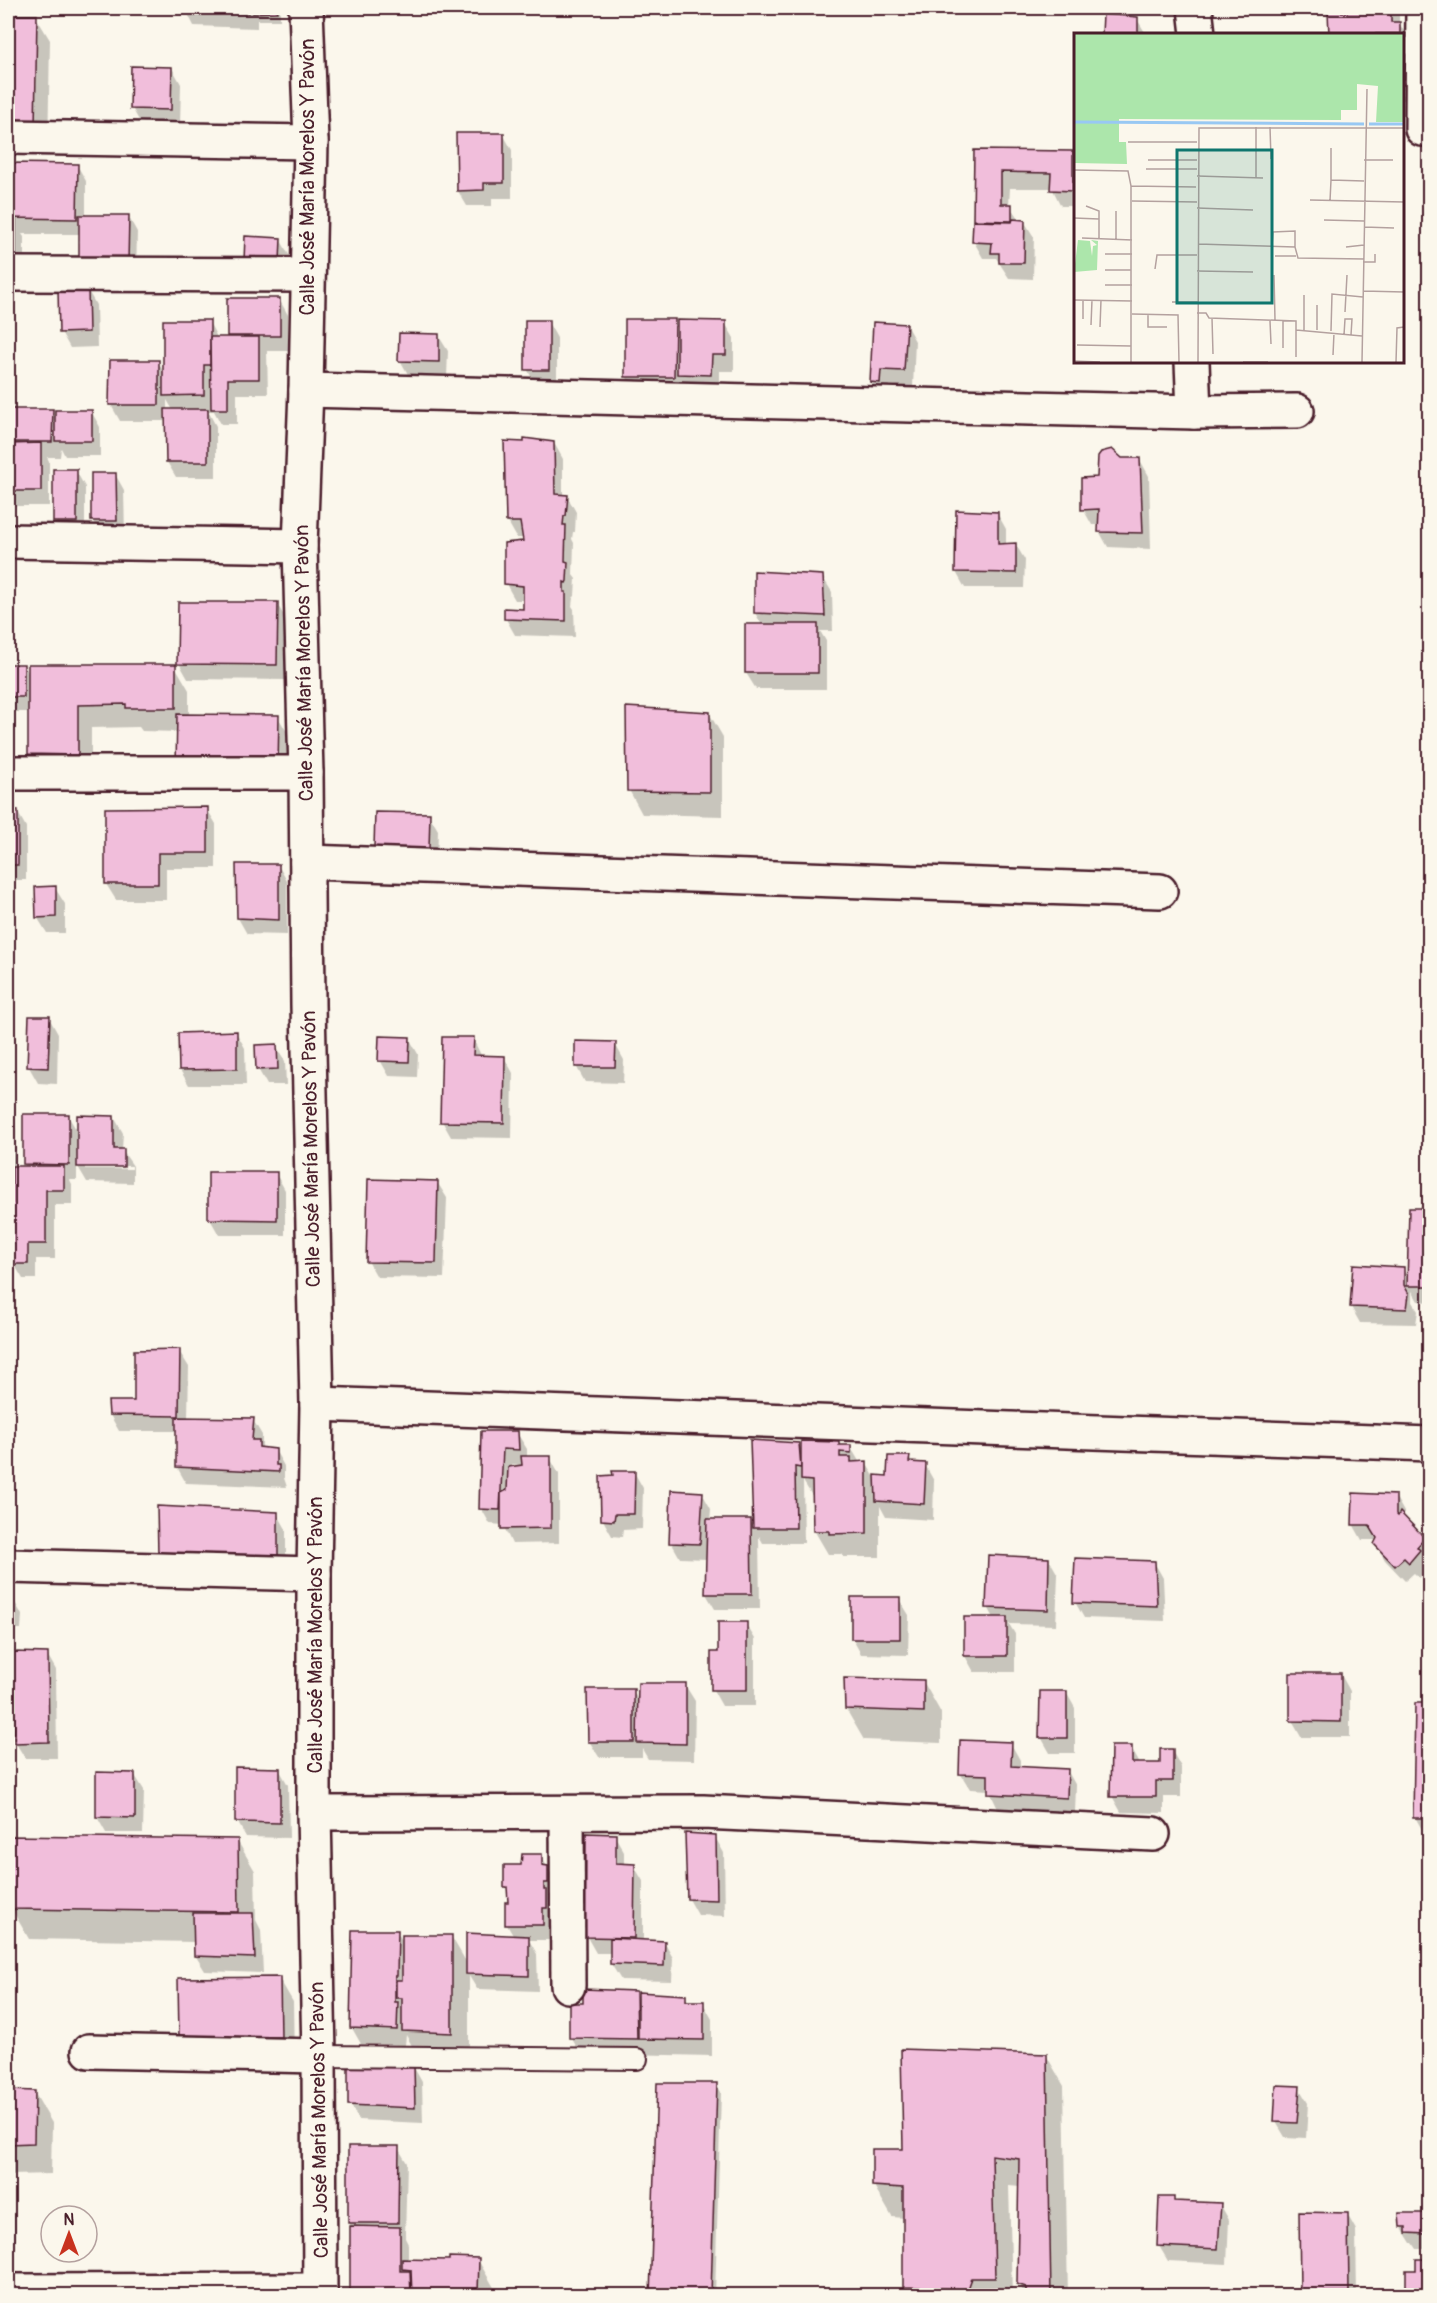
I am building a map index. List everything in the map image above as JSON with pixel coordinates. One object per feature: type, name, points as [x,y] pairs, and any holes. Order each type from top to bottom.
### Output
[{"type":"street","name":"Calle José María Morelos Y Pavón","points":[[306,8],[311,142],[300,546],[317,1404],[314,1813],[319,2056],[320,2293]]},
{"type":"street","points":[[1195,8],[1198,33]]},
{"type":"street","points":[[1422,129],[1423,8]]},
{"type":"street","points":[[8,137],[311,142]]},
{"type":"street","points":[[8,274],[307,275]]},
{"type":"street","points":[[1192,363],[1194,412]]},
{"type":"street","points":[[306,390],[1194,412],[1297,411]]},
{"type":"street","points":[[8,541],[300,546]]},
{"type":"street","points":[[8,773],[306,773]]},
{"type":"street","points":[[307,862],[1160,891]]},
{"type":"street","points":[[317,1404],[1430,1444]]},
{"type":"street","points":[[8,1566],[314,1574]]},
{"type":"street","points":[[314,1813],[703,1812],[1153,1834]]},
{"type":"street","points":[[567,1813],[568,1986]]},
{"type":"street","points":[[89,2051],[319,2056]]},
{"type":"street","points":[[8,2291],[320,2293]]},
{"type":"lane","points":[[319,2056],[637,2059]]},
{"type":"building","points":[[184,8],[220,8],[220,11],[183,10]]},
{"type":"building","points":[[221,8],[249,8],[249,13],[221,12]]},
{"type":"building","points":[[252,8],[276,8],[277,12],[253,13]]},
{"type":"building","points":[[1328,8],[1391,8],[1391,11],[1328,12]]},
{"type":"building","points":[[1328,12],[1391,12],[1391,22],[1400,22],[1400,33],[1329,33]]},
{"type":"building","points":[[1103,14],[1138,17],[1138,33],[1102,33]]},
{"type":"building","points":[[8,15],[37,15],[35,128],[8,128]]},
{"type":"building","points":[[1404,37],[1407,37],[1404,85]]},
{"type":"building","points":[[131,66],[172,67],[171,110],[130,109]]},
{"type":"building","points":[[456,133],[504,133],[504,183],[484,183],[484,190],[457,191]]},
{"type":"building","points":[[974,150],[1073,151],[1073,191],[1050,190],[1051,173],[1001,172],[1001,204],[1012,204],[1012,221],[973,220]]},
{"type":"building","points":[[8,163],[78,164],[77,219],[8,218]]},
{"type":"building","points":[[79,215],[129,215],[128,263],[79,263]]},
{"type":"building","points":[[1013,219],[1025,220],[1024,263],[999,263],[999,253],[991,253],[992,243],[972,242],[973,221],[1012,222]]},
{"type":"building","points":[[8,220],[16,220],[16,263],[8,263]]},
{"type":"building","points":[[245,236],[281,238],[280,262],[244,261]]},
{"type":"building","points":[[88,288],[89,332],[59,333],[58,289]]},
{"type":"building","points":[[227,298],[280,298],[280,336],[227,336]]},
{"type":"building","points":[[625,319],[675,319],[674,377],[625,377]]},
{"type":"building","points":[[163,320],[210,320],[210,365],[204,365],[204,395],[163,396]]},
{"type":"building","points":[[525,320],[549,320],[549,370],[525,370]]},
{"type":"building","points":[[677,320],[726,321],[726,355],[712,355],[711,375],[677,374]]},
{"type":"building","points":[[873,322],[907,324],[904,371],[881,370],[880,383],[870,382]]},
{"type":"building","points":[[399,333],[439,334],[439,362],[398,361]]},
{"type":"building","points":[[210,337],[259,337],[259,379],[228,379],[228,409],[211,409]]},
{"type":"building","points":[[110,360],[159,360],[159,405],[109,405]]},
{"type":"building","points":[[8,409],[53,409],[52,442],[8,442]]},
{"type":"building","points":[[165,409],[208,409],[208,462],[166,462]]},
{"type":"building","points":[[55,410],[92,410],[92,441],[55,441]]},
{"type":"building","points":[[524,438],[554,442],[555,494],[568,495],[563,525],[566,525],[565,561],[568,562],[567,581],[564,582],[566,621],[504,619],[504,608],[523,609],[523,586],[504,584],[504,543],[523,541],[520,522],[506,522],[504,441],[524,442]]},
{"type":"building","points":[[41,443],[41,491],[8,491],[8,444]]},
{"type":"building","points":[[1112,449],[1122,458],[1140,458],[1143,533],[1098,532],[1099,509],[1081,510],[1081,478],[1097,477],[1098,456],[1101,452]]},
{"type":"building","points":[[53,469],[77,469],[77,522],[53,522]]},
{"type":"building","points":[[91,473],[116,473],[117,521],[91,521]]},
{"type":"building","points":[[956,510],[998,512],[998,544],[1016,543],[1016,573],[955,572]]},
{"type":"building","points":[[754,571],[823,575],[825,616],[754,613]]},
{"type":"building","points":[[178,602],[278,602],[277,665],[177,664]]},
{"type":"building","points":[[745,624],[818,624],[818,673],[745,673]]},
{"type":"building","points":[[8,664],[24,664],[24,697],[8,697]]},
{"type":"building","points":[[28,664],[176,664],[176,708],[126,708],[126,704],[78,705],[78,755],[28,754]]},
{"type":"building","points":[[626,707],[710,712],[710,792],[627,791]]},
{"type":"building","points":[[177,714],[279,715],[278,767],[176,766]]},
{"type":"building","points":[[208,807],[208,853],[158,853],[158,884],[105,884],[105,808]]},
{"type":"building","points":[[8,810],[18,810],[18,865],[8,865]]},
{"type":"building","points":[[375,812],[430,813],[429,850],[374,848]]},
{"type":"building","points":[[236,864],[279,864],[279,920],[237,918]]},
{"type":"building","points":[[56,886],[56,917],[36,918],[35,887]]},
{"type":"building","points":[[29,1016],[50,1016],[48,1068],[27,1067]]},
{"type":"building","points":[[237,1031],[237,1069],[179,1070],[178,1033]]},
{"type":"building","points":[[379,1036],[410,1037],[409,1062],[378,1061]]},
{"type":"building","points":[[442,1037],[474,1037],[473,1055],[505,1056],[504,1123],[440,1122]]},
{"type":"building","points":[[575,1041],[616,1042],[615,1067],[575,1067]]},
{"type":"building","points":[[277,1044],[278,1069],[256,1070],[255,1045]]},
{"type":"building","points":[[23,1114],[69,1114],[69,1165],[23,1164]]},
{"type":"building","points":[[77,1115],[114,1116],[114,1149],[124,1149],[124,1167],[77,1167]]},
{"type":"building","points":[[12,1166],[64,1166],[64,1190],[46,1190],[46,1244],[28,1244],[28,1264],[12,1264]]},
{"type":"building","points":[[208,1172],[277,1172],[277,1220],[208,1219]]},
{"type":"building","points":[[368,1179],[438,1181],[436,1263],[366,1262]]},
{"type":"building","points":[[1409,1208],[1430,1208],[1430,1286],[1407,1286]]},
{"type":"building","points":[[1353,1264],[1404,1267],[1404,1285],[1409,1294],[1407,1309],[1350,1307]]},
{"type":"building","points":[[180,1349],[179,1416],[109,1415],[108,1401],[134,1401],[134,1350]]},
{"type":"building","points":[[176,1417],[254,1418],[252,1440],[259,1440],[259,1447],[276,1449],[276,1465],[279,1465],[279,1472],[176,1467]]},
{"type":"building","points":[[481,1431],[518,1431],[519,1450],[503,1449],[500,1510],[479,1509]]},
{"type":"building","points":[[750,1440],[799,1443],[801,1468],[795,1467],[796,1528],[753,1528]]},
{"type":"building","points":[[801,1441],[839,1442],[839,1445],[851,1445],[851,1453],[840,1452],[840,1457],[851,1457],[851,1462],[867,1461],[867,1533],[829,1534],[829,1531],[813,1531],[812,1481],[801,1480]]},
{"type":"building","points":[[521,1456],[551,1456],[551,1528],[501,1529],[501,1493],[507,1490],[508,1467],[522,1465]]},
{"type":"building","points":[[888,1456],[910,1456],[909,1462],[926,1463],[924,1504],[876,1501],[875,1475],[887,1476]]},
{"type":"building","points":[[612,1471],[635,1471],[634,1514],[615,1514],[614,1521],[601,1520],[600,1476],[613,1475]]},
{"type":"building","points":[[671,1490],[703,1492],[700,1544],[669,1543]]},
{"type":"building","points":[[1353,1493],[1396,1495],[1396,1514],[1398,1516],[1400,1512],[1425,1538],[1417,1547],[1420,1550],[1409,1563],[1404,1558],[1395,1566],[1374,1544],[1377,1538],[1369,1525],[1352,1525]]},
{"type":"building","points":[[157,1506],[278,1512],[278,1557],[158,1554]]},
{"type":"building","points":[[707,1519],[751,1519],[752,1594],[705,1594]]},
{"type":"building","points":[[988,1555],[1049,1558],[1048,1610],[986,1608]]},
{"type":"building","points":[[1075,1558],[1155,1561],[1157,1606],[1073,1603]]},
{"type":"building","points":[[8,1597],[14,1597],[13,1614],[8,1614]]},
{"type":"building","points":[[851,1597],[900,1597],[900,1639],[851,1639]]},
{"type":"building","points":[[964,1617],[1007,1617],[1007,1656],[964,1656]]},
{"type":"building","points":[[1427,1618],[1430,1618],[1430,1679],[1426,1679]]},
{"type":"building","points":[[718,1622],[747,1622],[747,1690],[711,1690],[711,1652],[718,1652]]},
{"type":"building","points":[[13,1652],[48,1653],[49,1742],[14,1743]]},
{"type":"building","points":[[1290,1673],[1341,1673],[1341,1722],[1290,1721]]},
{"type":"building","points":[[844,1678],[924,1680],[924,1712],[845,1709]]},
{"type":"building","points":[[638,1683],[686,1683],[686,1744],[637,1743]]},
{"type":"building","points":[[587,1689],[634,1689],[634,1742],[588,1742]]},
{"type":"building","points":[[1040,1691],[1067,1691],[1067,1738],[1039,1738]]},
{"type":"building","points":[[1415,1703],[1430,1703],[1430,1818],[1413,1818]]},
{"type":"building","points":[[960,1740],[1012,1742],[1011,1766],[1068,1769],[1067,1798],[988,1794],[988,1775],[959,1774]]},
{"type":"building","points":[[1111,1746],[1132,1746],[1132,1763],[1160,1763],[1160,1749],[1173,1749],[1173,1781],[1156,1781],[1156,1797],[1110,1797]]},
{"type":"building","points":[[235,1767],[280,1768],[280,1823],[235,1822]]},
{"type":"building","points":[[96,1772],[135,1773],[135,1818],[96,1817]]},
{"type":"building","points":[[586,1833],[616,1834],[616,1863],[635,1864],[634,1938],[585,1937]]},
{"type":"building","points":[[685,1833],[716,1835],[717,1900],[687,1899]]},
{"type":"building","points":[[8,1836],[238,1839],[239,1912],[9,1909]]},
{"type":"building","points":[[522,1854],[542,1854],[542,1865],[548,1866],[548,1883],[544,1883],[544,1890],[547,1890],[547,1908],[543,1908],[543,1925],[505,1925],[505,1902],[508,1902],[507,1887],[504,1887],[504,1865],[521,1865]]},
{"type":"building","points":[[193,1913],[253,1913],[255,1958],[194,1956]]},
{"type":"building","points":[[352,1930],[398,1930],[397,1976],[395,1976],[395,2002],[398,2002],[397,2030],[350,2028]]},
{"type":"building","points":[[466,1933],[529,1936],[529,1976],[466,1974]]},
{"type":"building","points":[[402,1935],[452,1935],[452,2033],[402,2031],[402,1998],[396,1998],[396,1980],[402,1980]]},
{"type":"building","points":[[610,1938],[665,1941],[664,1966],[610,1964]]},
{"type":"building","points":[[280,1977],[281,2037],[179,2037],[178,1978]]},
{"type":"building","points":[[583,1989],[636,1991],[637,2039],[569,2038],[569,2003],[583,2003]]},
{"type":"building","points":[[638,1992],[686,1995],[686,2001],[704,2001],[704,2040],[638,2039]]},
{"type":"building","points":[[901,2049],[1047,2054],[1051,2296],[1026,2296],[1026,2287],[1017,2284],[1019,2159],[992,2155],[995,2278],[971,2278],[967,2289],[903,2287],[903,2188],[872,2186],[872,2149],[903,2149]]},
{"type":"building","points":[[348,2065],[414,2065],[415,2108],[348,2105]]},
{"type":"building","points":[[657,2083],[717,2083],[711,2296],[650,2296]]},
{"type":"building","points":[[1276,2085],[1300,2086],[1297,2123],[1274,2122]]},
{"type":"building","points":[[8,2090],[35,2091],[34,2143],[8,2144]]},
{"type":"building","points":[[348,2146],[399,2146],[398,2223],[348,2223]]},
{"type":"building","points":[[1159,2197],[1174,2197],[1174,2201],[1221,2203],[1218,2249],[1157,2246]]},
{"type":"building","points":[[1299,2212],[1348,2213],[1349,2292],[1300,2292]]},
{"type":"building","points":[[1399,2213],[1430,2213],[1430,2259],[1426,2259],[1426,2234],[1406,2233],[1406,2227],[1400,2227]]},
{"type":"building","points":[[350,2226],[400,2227],[400,2271],[410,2271],[411,2296],[396,2296],[395,2292],[350,2292]]},
{"type":"building","points":[[449,2257],[479,2258],[478,2294],[508,2296],[412,2296],[411,2270],[402,2269],[402,2259],[449,2260]]},
{"type":"building","points":[[1416,2259],[1430,2259],[1430,2296],[1406,2294],[1406,2270],[1416,2270]]},
{"type":"building","points":[[1227,2293],[1263,2294],[1263,2296],[1227,2296]]}]
